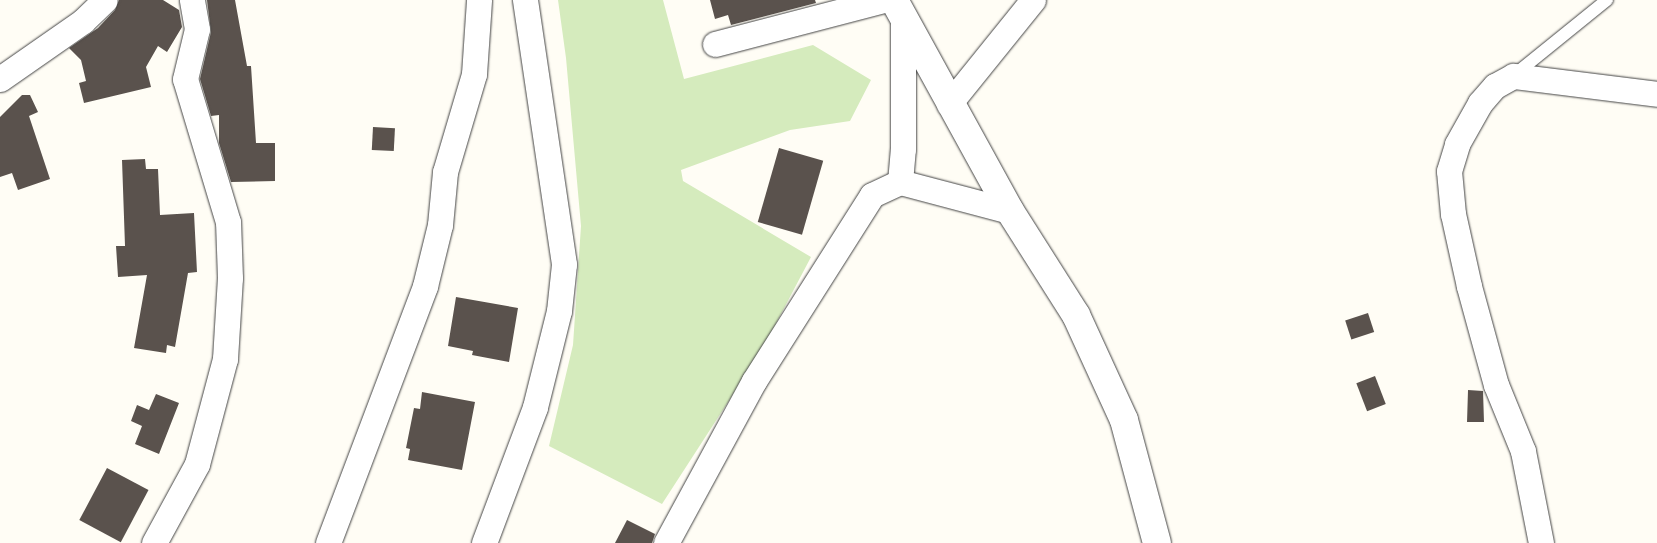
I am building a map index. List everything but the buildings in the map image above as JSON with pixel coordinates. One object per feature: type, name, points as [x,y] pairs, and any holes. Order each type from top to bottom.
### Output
[{"type":"street","points":[[0,79],[83,21],[105,0]]},
{"type":"street","points":[[154,543],[197,464],[225,359],[230,278],[228,222],[185,78],[197,29],[192,0]]},
{"type":"street","points":[[328,543],[425,286],[440,225],[445,172],[474,74],[479,0]]},
{"type":"street","points":[[484,543],[535,407],[558,310],[564,264],[525,0]]},
{"type":"street","points":[[949,104],[1033,0]]},
{"type":"street","points":[[896,6],[1010,211],[1076,315],[1120,411],[1157,543]]},
{"type":"street","points":[[714,44],[896,6]]},
{"type":"street","points":[[896,6],[904,149],[900,182]]},
{"type":"street","points":[[1541,543],[1523,451],[1496,385],[1469,286],[1453,214],[1449,171],[1457,144],[1480,103],[1495,86],[1514,76],[1657,94]]},
{"type":"street","points":[[666,543],[754,381],[872,195],[900,182],[1010,211]]},
{"type":"lane","points":[[1514,76],[1607,0]]},
{"type":"green space","points":[[558,0],[663,0],[684,79],[813,45],[871,80],[850,121],[790,130],[681,170],[683,181],[811,257],[763,348],[662,504],[549,446],[573,345],[581,226],[566,58]]}]
